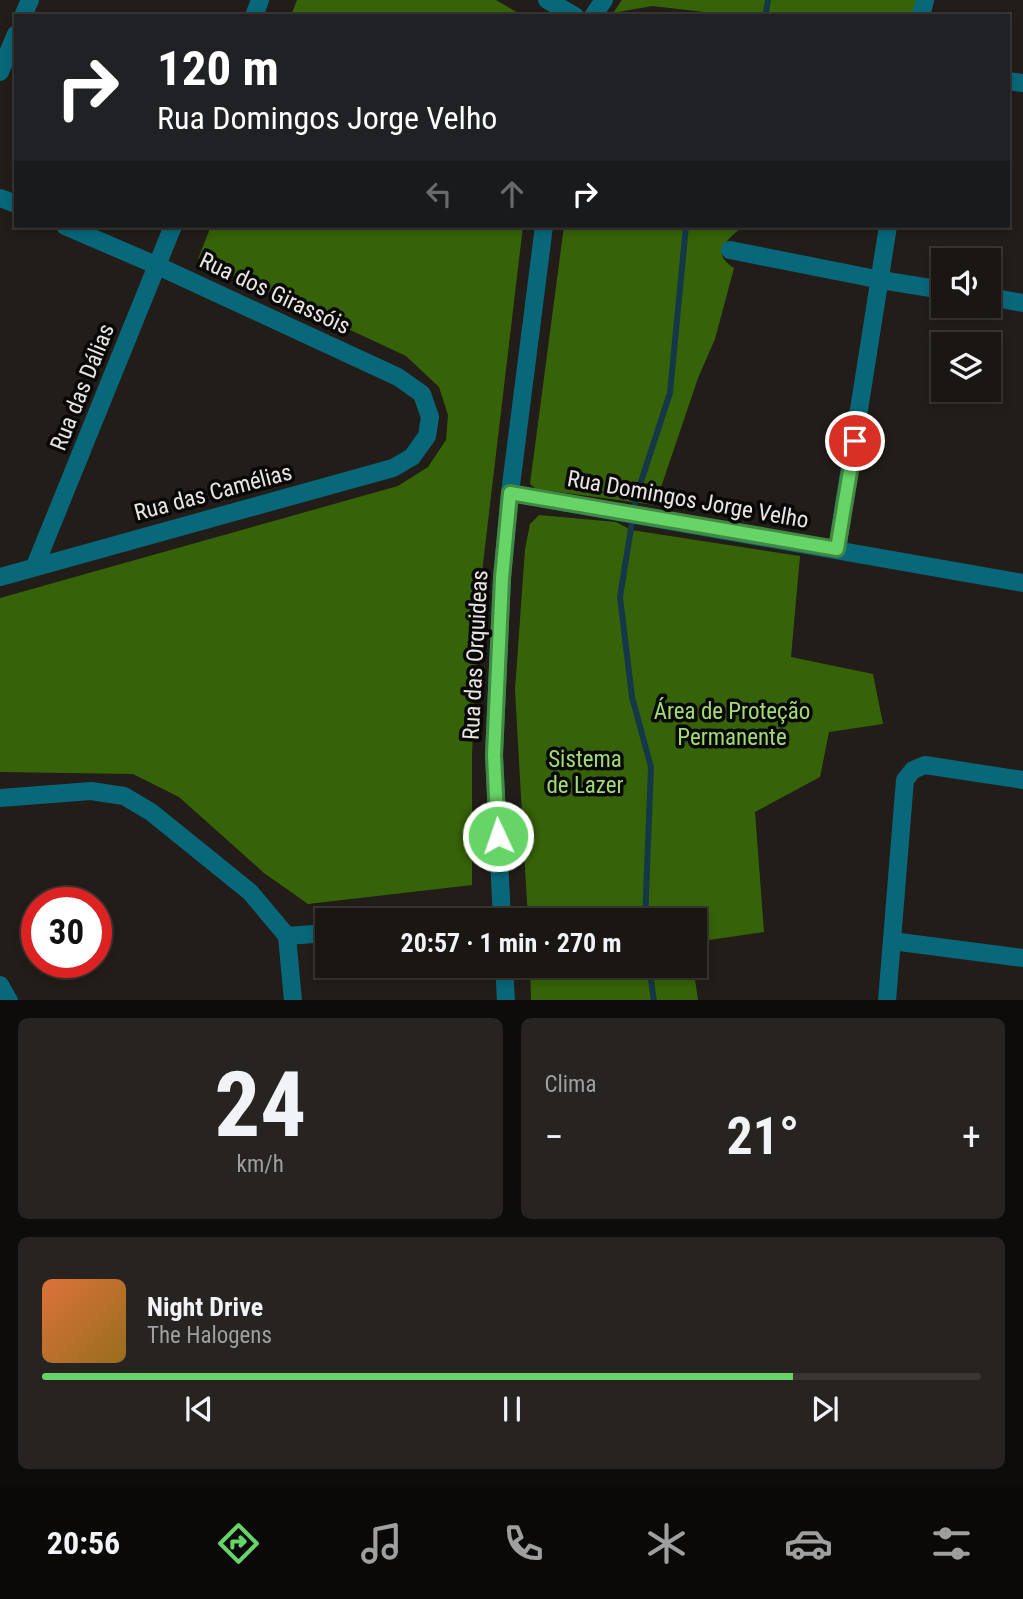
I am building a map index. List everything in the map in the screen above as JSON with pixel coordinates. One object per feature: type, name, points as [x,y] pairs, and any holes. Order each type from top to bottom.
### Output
[{"type":"street","points":[[547,0],[572,14]]},
{"type":"street","points":[[0,72],[14,39]]},
{"type":"street","name":"Rua dos Girassóis","points":[[70,228],[398,377],[422,394],[429,417],[427,436]]},
{"type":"street","name":"Rua das Dálias","points":[[36,566],[172,228]]},
{"type":"street","name":"Rua das Orquideas","points":[[501,908],[494,755],[502,578],[510,493],[544,228]]},
{"type":"street","points":[[837,549],[888,228]]},
{"type":"street","points":[[730,250],[931,288]]},
{"type":"street","points":[[1001,299],[1023,303]]},
{"type":"street","name":"Rua das Camélias","points":[[0,577],[393,468],[412,457],[427,436]]},
{"type":"street","name":"Rua Domingos Jorge Velho","points":[[510,493],[1023,583]]},
{"type":"street","points":[[887,1000],[905,780],[913,770],[926,765],[1023,780]]},
{"type":"street","points":[[0,798],[91,791],[124,796],[151,811],[250,892],[287,936],[293,1000]]},
{"type":"street","points":[[287,936],[315,934]]},
{"type":"street","points":[[892,941],[1023,958]]},
{"type":"street","points":[[505,978],[506,1000]]},
{"type":"street","points":[[0,985],[9,1000]]},
{"type":"green space","points":[[297,0],[496,0],[520,14],[292,14]]},
{"type":"green space","points":[[622,0],[917,0],[914,14],[722,14],[652,6],[613,13]]},
{"type":"green space","points":[[210,228],[523,228],[480,589],[472,754],[472,885],[308,904],[264,873],[179,797],[133,774],[0,772],[0,598],[398,486],[428,467],[446,440],[448,415],[439,387],[406,356],[198,259]]},
{"type":"green space","points":[[564,228],[741,228],[727,241],[722,251],[722,257],[734,268],[715,339],[698,378],[655,505],[536,489],[530,484]]},
{"type":"green space","points":[[539,515],[616,522],[631,530],[800,556],[791,657],[873,674],[883,724],[829,732],[820,777],[755,812],[764,932],[707,940],[707,908],[527,908],[515,690],[525,549],[530,524]]},
{"type":"green space","points":[[530,978],[695,978],[698,1000],[531,1000]]},
{"type":"waterway","points":[[766,12],[768,0]]},
{"type":"waterway","points":[[645,908],[651,767],[632,697],[620,597],[636,497],[670,393],[686,228]]},
{"type":"waterway","points":[[651,978],[654,1000]]},
{"type":"route","points":[[498,836],[494,755],[502,578],[510,493],[837,549],[855,441]]},
{"type":"park label","name":"Área de Proteção Permanente","points":[[732,724]]},
{"type":"park label","name":"Sistema de Lazer","points":[[585,772]]}]
